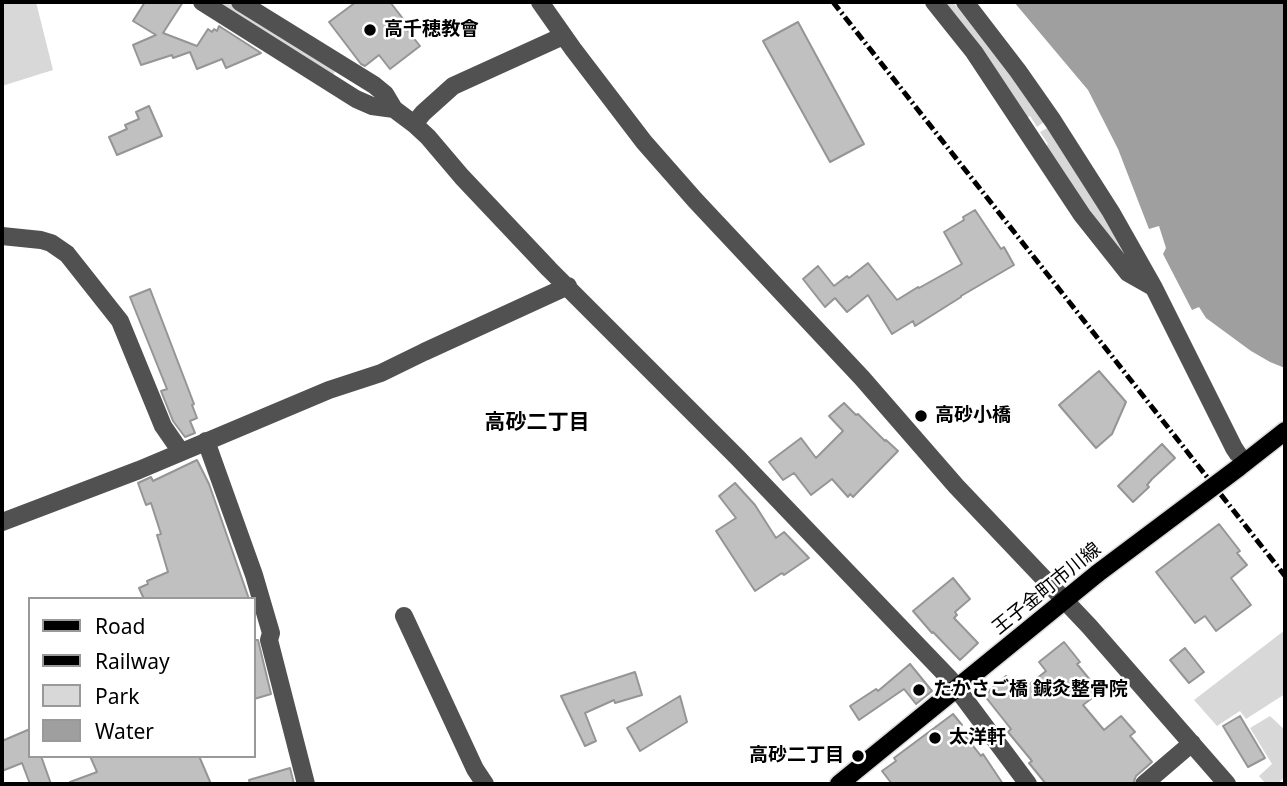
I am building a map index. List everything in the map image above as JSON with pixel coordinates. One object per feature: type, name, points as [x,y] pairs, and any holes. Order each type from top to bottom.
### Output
[{"type":"main road","name":"王子金町市川線","points":[[839,784],[1098,573],[1285,432]]},
{"type":"street","points":[[202,2],[356,99],[372,106],[394,109]]},
{"type":"street","points":[[240,2],[385,94],[394,109],[428,137],[462,177],[949,678],[1028,784]]},
{"type":"street","points":[[540,2],[644,142],[862,378],[949,478],[1065,600],[1227,784]]},
{"type":"street","points":[[934,2],[974,51],[1082,215],[1128,272],[1154,288]]},
{"type":"street","points":[[965,2],[1071,146],[1154,288],[1234,448],[1245,462]]},
{"type":"street","points":[[414,124],[453,86],[563,36]]},
{"type":"street","points":[[2,236],[41,240],[67,254],[120,321],[152,403],[163,426],[181,452]]},
{"type":"street","points":[[2,522],[139,470],[329,390],[381,373],[568,286]]},
{"type":"street","points":[[206,441],[254,575],[271,634],[269,640],[306,784]]},
{"type":"street","points":[[404,616],[475,769],[485,784]]},
{"type":"street","points":[[1144,784],[1192,743]]},
{"type":"green space","points":[[2,2],[36,2],[53,70],[2,86]]},
{"type":"green space","points":[[204,2],[238,2],[339,65],[329,81]]},
{"type":"green space","points":[[943,2],[953,2],[1012,76],[1044,122],[1037,127],[1030,116],[1026,118]]},
{"type":"green space","points":[[1047,128],[1099,209],[1133,269],[1099,228],[1044,147],[1048,144],[1040,132]]},
{"type":"green space","points":[[1285,630],[1285,694],[1246,719],[1240,711],[1217,726],[1194,700]]},
{"type":"green space","points":[[1270,716],[1285,730],[1285,777],[1277,784],[1266,784],[1259,776],[1272,764],[1250,728]]},
{"type":"water","points":[[1014,2],[1285,2],[1285,368],[1251,351],[1206,318],[1199,307],[1192,310],[1163,254],[1166,248],[1159,226],[1149,229],[1118,149],[1088,90]]},
{"type":"building","points":[[145,2],[183,2],[163,33],[197,46],[208,29],[217,31],[219,26],[261,53],[226,68],[222,59],[197,69],[190,52],[141,65],[133,45],[156,35],[133,21]]},
{"type":"building","points":[[356,2],[390,2],[411,29],[408,31],[420,46],[390,69],[379,55],[365,66],[361,64],[329,22]]},
{"type":"building","points":[[798,22],[864,144],[830,162],[763,41]]},
{"type":"building","points":[[149,106],[162,136],[117,155],[109,137],[127,129],[125,125],[139,119],[136,112]]},
{"type":"building","points":[[975,210],[1001,249],[1004,247],[1014,265],[915,326],[913,321],[892,334],[868,295],[847,312],[835,298],[825,307],[803,279],[818,266],[834,286],[868,263],[897,300],[962,264],[944,232]]},
{"type":"building","points":[[150,289],[194,404],[192,405],[197,418],[190,421],[195,433],[185,437],[173,421],[161,391],[167,389],[130,297]]},
{"type":"building","points":[[1099,371],[1126,402],[1112,434],[1096,448],[1059,405]]},
{"type":"building","points":[[844,403],[898,451],[853,497],[850,494],[848,497],[832,479],[811,495],[794,473],[783,480],[769,462],[801,438],[816,458],[843,431],[829,416]]},
{"type":"building","points":[[1162,444],[1175,458],[1152,479],[1147,485],[1149,487],[1133,502],[1118,486]]},
{"type":"building","points":[[197,460],[209,484],[248,597],[143,597],[139,588],[148,584],[147,581],[168,572],[157,535],[161,534],[151,503],[146,505],[138,483],[151,477],[153,481]]},
{"type":"building","points":[[735,483],[755,505],[776,538],[784,532],[809,558],[755,591],[716,531],[736,518],[719,496]]},
{"type":"building","points":[[1219,524],[1240,551],[1237,553],[1247,565],[1231,578],[1251,605],[1216,631],[1205,616],[1195,623],[1156,572]]},
{"type":"building","points":[[953,578],[970,599],[955,612],[957,615],[954,618],[978,643],[960,660],[913,611]]},
{"type":"building","points":[[256,640],[258,640],[271,694],[256,698]]},
{"type":"building","points":[[1064,642],[1080,662],[1077,664],[1100,692],[1083,705],[1104,730],[1121,716],[1135,732],[1130,736],[1152,762],[1136,776],[1133,784],[1046,784],[1029,763],[1032,761],[1008,732],[1011,729],[984,695],[1006,676],[1020,692],[1046,671],[1039,662]]},
{"type":"building","points":[[1185,648],[1204,672],[1189,683],[1170,660]]},
{"type":"building","points":[[910,664],[932,691],[916,704],[904,689],[859,720],[850,706],[876,689],[878,691]]},
{"type":"building","points":[[635,672],[642,695],[615,703],[614,700],[585,713],[596,741],[585,746],[561,696]]},
{"type":"building","points":[[680,696],[687,722],[640,751],[627,728]]},
{"type":"building","points":[[953,714],[962,725],[959,728],[981,756],[983,754],[1003,784],[892,784],[882,771],[896,761],[894,758]]},
{"type":"building","points":[[1240,716],[1265,758],[1248,767],[1223,726]]},
{"type":"building","points":[[28,730],[28,758],[42,758],[51,784],[30,784],[22,763],[2,771],[2,741]]},
{"type":"building","points":[[91,758],[200,758],[211,784],[70,782],[97,772]]},
{"type":"building","points":[[290,768],[294,784],[250,784],[249,780]]},
{"type":"railway","points":[[833,2],[1285,576]]},
{"type":"place","name":"高千穂教會","points":[[370,30]]},
{"type":"place","name":"高砂小橋","points":[[921,416]]},
{"type":"place","name":"たかさご橋 鍼灸整骨院","points":[[919,690]]},
{"type":"place","name":"太洋軒","points":[[935,738]]},
{"type":"place","name":"高砂二丁目","points":[[858,756]]},
{"type":"district","name":"高砂二丁目","points":[[537,423]]}]
